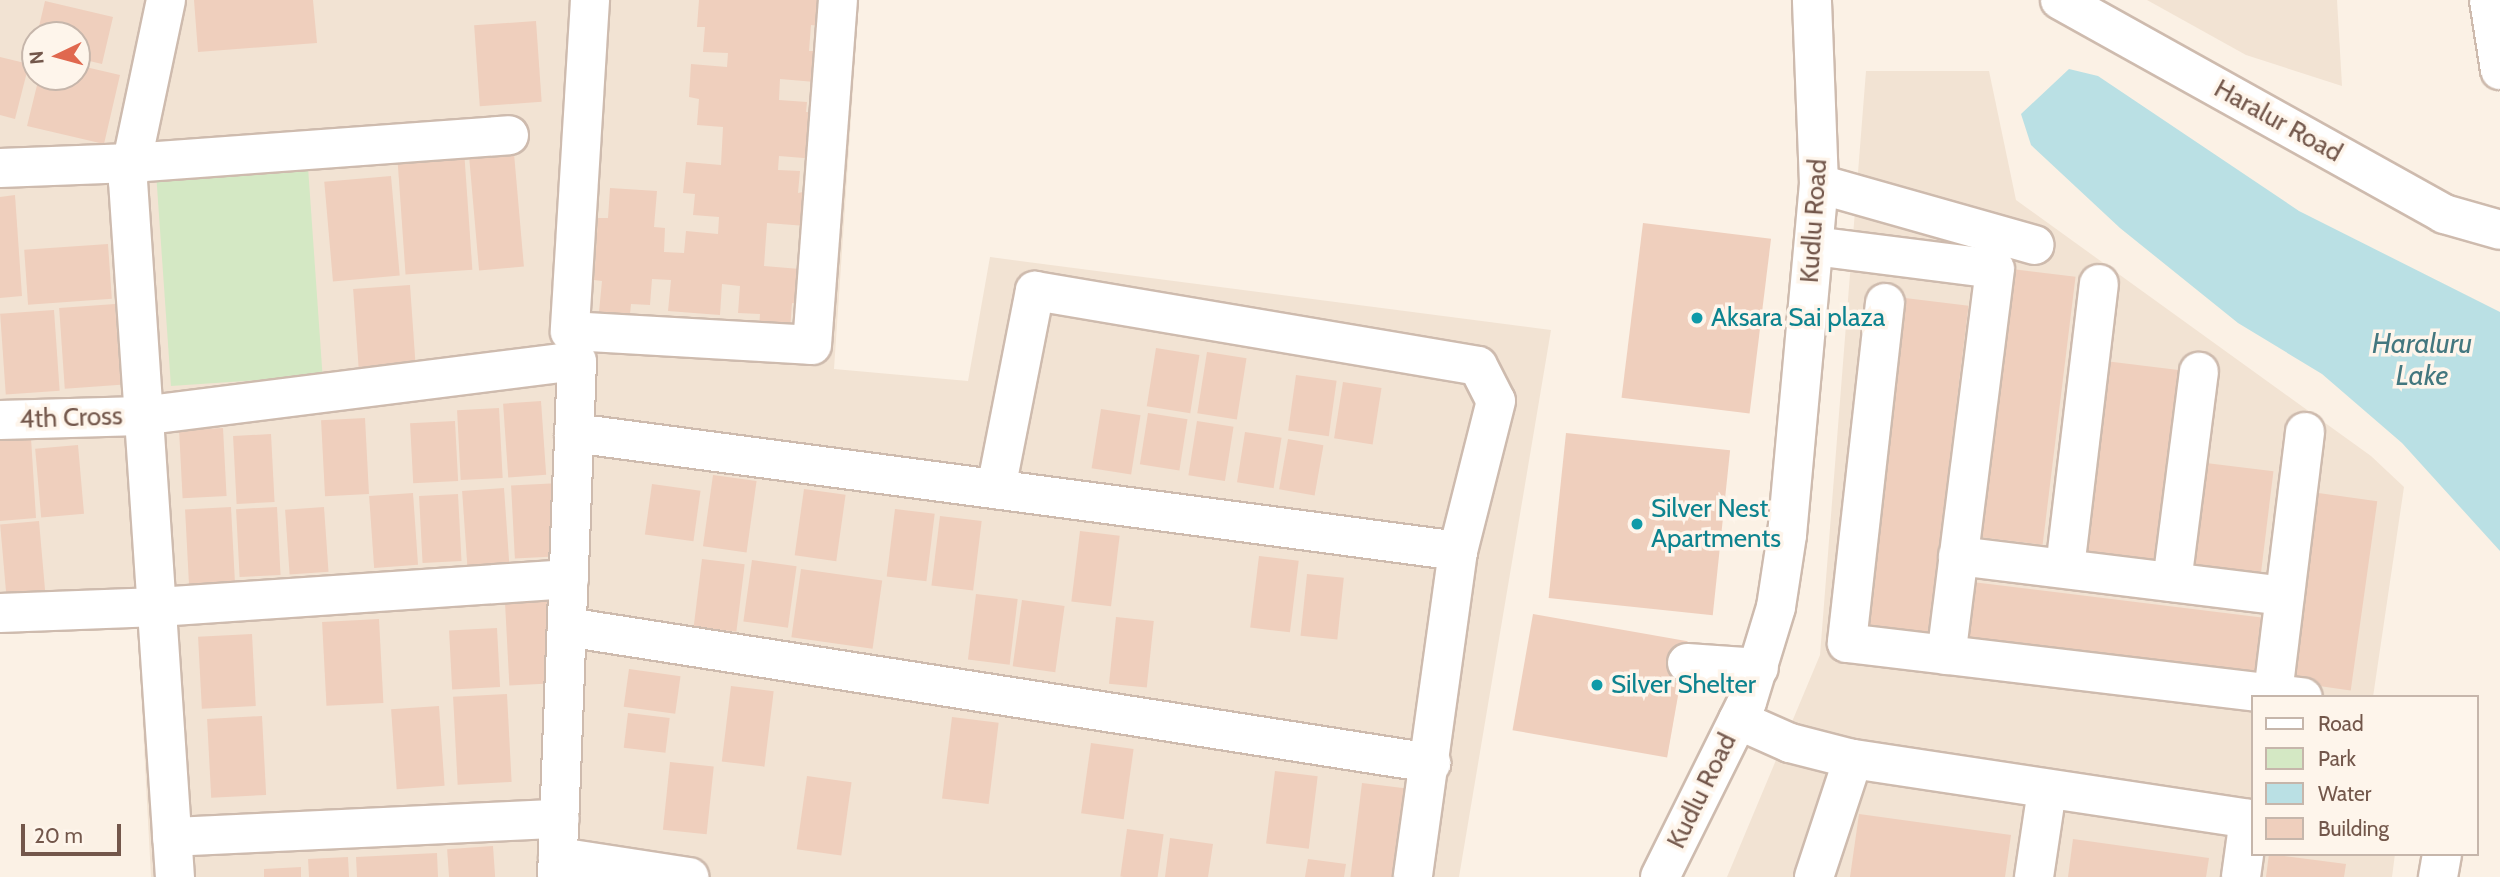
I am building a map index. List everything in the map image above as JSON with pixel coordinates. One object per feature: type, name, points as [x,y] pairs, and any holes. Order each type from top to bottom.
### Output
[{"type":"street","points":[[166,0],[131,163],[141,415],[158,607],[175,877]]},
{"type":"street","points":[[590,0],[570,331],[812,345],[838,0]]},
{"type":"street","name":"Kudlu Road","points":[[1660,877],[1738,720],[1759,668],[1776,607],[1787,535],[1819,184],[1812,0]]},
{"type":"street","name":"Haralur Road","points":[[2060,0],[2444,214],[2500,230]]},
{"type":"street","points":[[2489,0],[2500,70]]},
{"type":"street","points":[[0,168],[131,163],[509,135]]},
{"type":"street","points":[[1819,184],[2035,246]]},
{"type":"street","points":[[1814,246],[1995,269],[1946,655]]},
{"type":"street","points":[[2065,569],[2099,284]]},
{"type":"street","points":[[996,489],[1035,291],[1478,366],[1496,401],[1458,551],[1431,763],[1413,877]]},
{"type":"street","points":[[1885,303],[1847,643],[2288,695],[2285,596],[2305,432]]},
{"type":"street","name":"4th Cross","points":[[0,420],[141,415],[577,361],[574,433]]},
{"type":"street","points":[[2172,582],[2199,372]]},
{"type":"street","points":[[689,877],[558,867],[574,433],[1458,551]]},
{"type":"street","points":[[1958,556],[2285,596]]},
{"type":"street","points":[[0,613],[158,607],[569,579]]},
{"type":"street","points":[[567,627],[1431,763]]},
{"type":"street","points":[[1687,663],[1759,668]]},
{"type":"street","points":[[1738,720],[1790,743],[1853,759],[2249,819],[2241,877]]},
{"type":"street","points":[[1814,877],[1853,759]]},
{"type":"street","points":[[2034,877],[2047,790]]},
{"type":"street","points":[[172,837],[559,819]]},
{"type":"street","points":[[2438,877],[2442,856]]},
{"type":"shaded area","points":[[0,0],[859,0],[834,369],[968,381],[990,257],[1551,330],[1459,877],[151,877],[136,595],[0,604]]},
{"type":"shaded area","points":[[2147,0],[2337,0],[2342,86],[2246,55]]},
{"type":"shaded area","points":[[1866,71],[1989,71],[2016,200],[2371,456],[2404,487],[2373,695],[2252,695],[2252,856],[2395,856],[2392,877],[1727,877],[1820,655]]},
{"type":"green space","points":[[308,167],[323,375],[171,386],[156,178]]},
{"type":"water","name":"Haraluru Lake","points":[[2069,69],[2098,76],[2299,211],[2500,312],[2500,551],[2402,443],[2322,374],[2238,323],[2120,228],[2031,145],[2021,114]]},
{"type":"building","points":[[194,0],[313,0],[317,43],[198,52]]},
{"type":"building","points":[[699,0],[823,0],[820,26],[811,25],[809,51],[817,51],[815,82],[780,79],[779,100],[807,102],[806,112],[820,113],[816,159],[779,156],[778,170],[800,171],[798,193],[808,191],[806,226],[767,223],[764,266],[800,269],[798,304],[792,303],[790,330],[759,328],[760,314],[738,313],[740,286],[722,284],[720,315],[668,311],[671,280],[652,279],[650,305],[631,304],[630,314],[599,312],[602,281],[594,280],[598,218],[608,218],[610,188],[657,191],[654,227],[665,228],[664,252],[684,253],[686,231],[718,234],[719,217],[693,215],[695,194],[683,193],[686,162],[721,165],[723,127],[697,125],[699,99],[689,97],[691,64],[727,67],[728,53],[703,52],[705,27],[697,27]]},
{"type":"building","points":[[45,1],[113,17],[102,64],[91,61],[91,21],[40,21]]},
{"type":"building","points":[[536,21],[542,102],[480,106],[474,25]]},
{"type":"building","points":[[0,57],[21,62],[22,91],[15,119],[0,115]]},
{"type":"building","points":[[91,68],[120,75],[104,144],[27,126],[36,91],[91,91]]},
{"type":"building","points":[[513,142],[524,267],[479,270],[468,146]]},
{"type":"building","points":[[464,150],[472,270],[406,274],[397,155]]},
{"type":"building","points":[[391,176],[400,276],[333,281],[324,182]]},
{"type":"building","points":[[15,195],[22,296],[0,298],[0,197]]},
{"type":"building","name":"Aksara Sai plaza","points":[[1643,223],[1771,239],[1750,413],[1622,398]]},
{"type":"building","points":[[108,244],[112,299],[28,305],[24,250]]},
{"type":"building","points":[[2012,269],[2076,277],[2043,545],[1979,537]]},
{"type":"building","points":[[410,285],[416,370],[359,374],[353,289]]},
{"type":"building","points":[[1905,298],[1969,306],[1928,636],[1864,629]]},
{"type":"building","points":[[115,304],[121,385],[65,389],[59,308]]},
{"type":"building","points":[[54,310],[60,391],[6,395],[0,314]]},
{"type":"building","points":[[1156,348],[1199,355],[1190,413],[1147,406]]},
{"type":"building","points":[[1207,352],[1247,358],[1237,419],[1197,413]]},
{"type":"building","points":[[2105,361],[2178,370],[2155,560],[2082,551]]},
{"type":"building","points":[[1296,375],[1337,381],[1329,436],[1288,430]]},
{"type":"building","points":[[1343,382],[1382,388],[1373,444],[1334,438]]},
{"type":"building","points":[[541,401],[546,475],[508,477],[503,404]]},
{"type":"building","points":[[499,408],[503,478],[461,480],[457,410]]},
{"type":"building","points":[[1101,409],[1141,415],[1131,475],[1092,468]]},
{"type":"building","points":[[1148,413],[1188,419],[1179,471],[1140,464]]},
{"type":"building","points":[[365,418],[369,494],[325,496],[321,420]]},
{"type":"building","points":[[455,421],[458,481],[413,483],[410,423]]},
{"type":"building","points":[[1197,421],[1234,427],[1225,481],[1188,475]]},
{"type":"building","points":[[223,428],[227,496],[183,498],[179,430]]},
{"type":"building","points":[[1245,432],[1282,438],[1274,488],[1237,482]]},
{"type":"building","name":"Silver Nest Apartments","points":[[1566,433],[1730,450],[1713,615],[1549,598]]},
{"type":"building","points":[[271,434],[275,502],[237,504],[233,436]]},
{"type":"building","points":[[31,438],[36,518],[0,521],[0,441]]},
{"type":"building","points":[[1288,439],[1323,445],[1315,495],[1279,489]]},
{"type":"building","points":[[78,445],[84,514],[41,517],[35,449]]},
{"type":"building","points":[[2198,462],[2273,471],[2261,573],[2186,563]]},
{"type":"building","points":[[713,475],[757,481],[747,552],[703,546]]},
{"type":"building","points":[[560,483],[564,556],[515,558],[511,486]]},
{"type":"building","points":[[652,484],[701,491],[693,541],[645,535]]},
{"type":"building","points":[[504,488],[509,565],[467,568],[462,491]]},
{"type":"building","points":[[804,489],[846,495],[836,561],[795,555]]},
{"type":"building","points":[[2304,491],[2377,501],[2351,690],[2277,680]]},
{"type":"building","points":[[413,493],[418,565],[374,568],[369,496]]},
{"type":"building","points":[[458,494],[462,561],[423,563],[419,496]]},
{"type":"building","points":[[231,507],[235,583],[189,585],[185,509]]},
{"type":"building","points":[[277,507],[281,575],[240,577],[236,509]]},
{"type":"building","points":[[324,507],[329,572],[290,575],[285,510]]},
{"type":"building","points":[[895,509],[935,514],[926,581],[887,576]]},
{"type":"building","points":[[940,516],[982,521],[973,591],[931,585]]},
{"type":"building","points":[[39,521],[45,594],[7,597],[0,524]]},
{"type":"building","points":[[1080,531],[1120,536],[1111,606],[1071,601]]},
{"type":"building","points":[[1259,556],[1299,561],[1290,632],[1250,627]]},
{"type":"building","points":[[702,559],[745,564],[736,632],[694,626]]},
{"type":"building","points":[[752,560],[797,566],[788,628],[743,621]]},
{"type":"building","points":[[801,569],[882,580],[873,649],[791,637]]},
{"type":"building","points":[[1307,574],[1344,578],[1337,640],[1301,636]]},
{"type":"building","points":[[1964,581],[2268,618],[2260,685],[1956,648]]},
{"type":"building","points":[[976,594],[1018,599],[1010,665],[968,660]]},
{"type":"building","points":[[1022,600],[1065,606],[1055,672],[1013,666]]},
{"type":"building","points":[[555,601],[559,683],[509,686],[505,604]]},
{"type":"building","name":"Silver Shelter","points":[[1533,614],[1688,641],[1667,757],[1513,730]]},
{"type":"building","points":[[1116,617],[1154,621],[1147,688],[1109,684]]},
{"type":"building","points":[[379,619],[383,703],[326,706],[322,622]]},
{"type":"building","points":[[497,628],[500,687],[452,689],[449,631]]},
{"type":"building","points":[[252,634],[256,706],[202,709],[198,637]]},
{"type":"building","points":[[629,669],[680,676],[675,714],[624,707]]},
{"type":"building","points":[[731,686],[774,691],[764,767],[722,761]]},
{"type":"building","points":[[507,694],[512,782],[458,785],[453,697]]},
{"type":"building","points":[[439,706],[445,786],[397,789],[391,709]]},
{"type":"building","points":[[628,713],[670,718],[665,753],[624,748]]},
{"type":"building","points":[[262,716],[266,795],[211,798],[207,719]]},
{"type":"building","points":[[952,717],[999,723],[989,804],[942,798]]},
{"type":"building","points":[[1091,743],[1134,749],[1124,819],[1081,813]]},
{"type":"building","points":[[670,762],[714,767],[707,834],[663,830]]},
{"type":"building","points":[[1275,771],[1318,776],[1309,849],[1266,843]]},
{"type":"building","points":[[807,776],[852,782],[841,856],[797,849]]},
{"type":"building","points":[[1362,783],[1405,788],[1394,877],[1350,877]]},
{"type":"building","points":[[1859,814],[2011,835],[2005,877],[1850,877]]},
{"type":"building","points":[[1127,829],[1164,834],[1158,877],[1120,877]]},
{"type":"building","points":[[1170,838],[1213,844],[1208,877],[1165,877]]},
{"type":"building","points":[[2073,839],[2209,858],[2206,877],[2068,877]]},
{"type":"building","points":[[493,846],[495,877],[449,877],[447,849]]},
{"type":"building","points":[[437,853],[438,877],[357,877],[356,857]]},
{"type":"building","points":[[2269,856],[2346,864],[2344,877],[2266,877]]},
{"type":"building","points":[[348,857],[349,877],[309,877],[308,859]]},
{"type":"building","points":[[1308,859],[1346,864],[1344,877],[1305,877]]},
{"type":"building","points":[[301,867],[301,877],[264,877],[264,869]]},
{"type":"place","name":"Aksara Sai plaza","points":[[1697,318]]},
{"type":"place","name":"Silver Nest Apartments","points":[[1637,524]]},
{"type":"place","name":"Silver Shelter","points":[[1597,685]]}]
